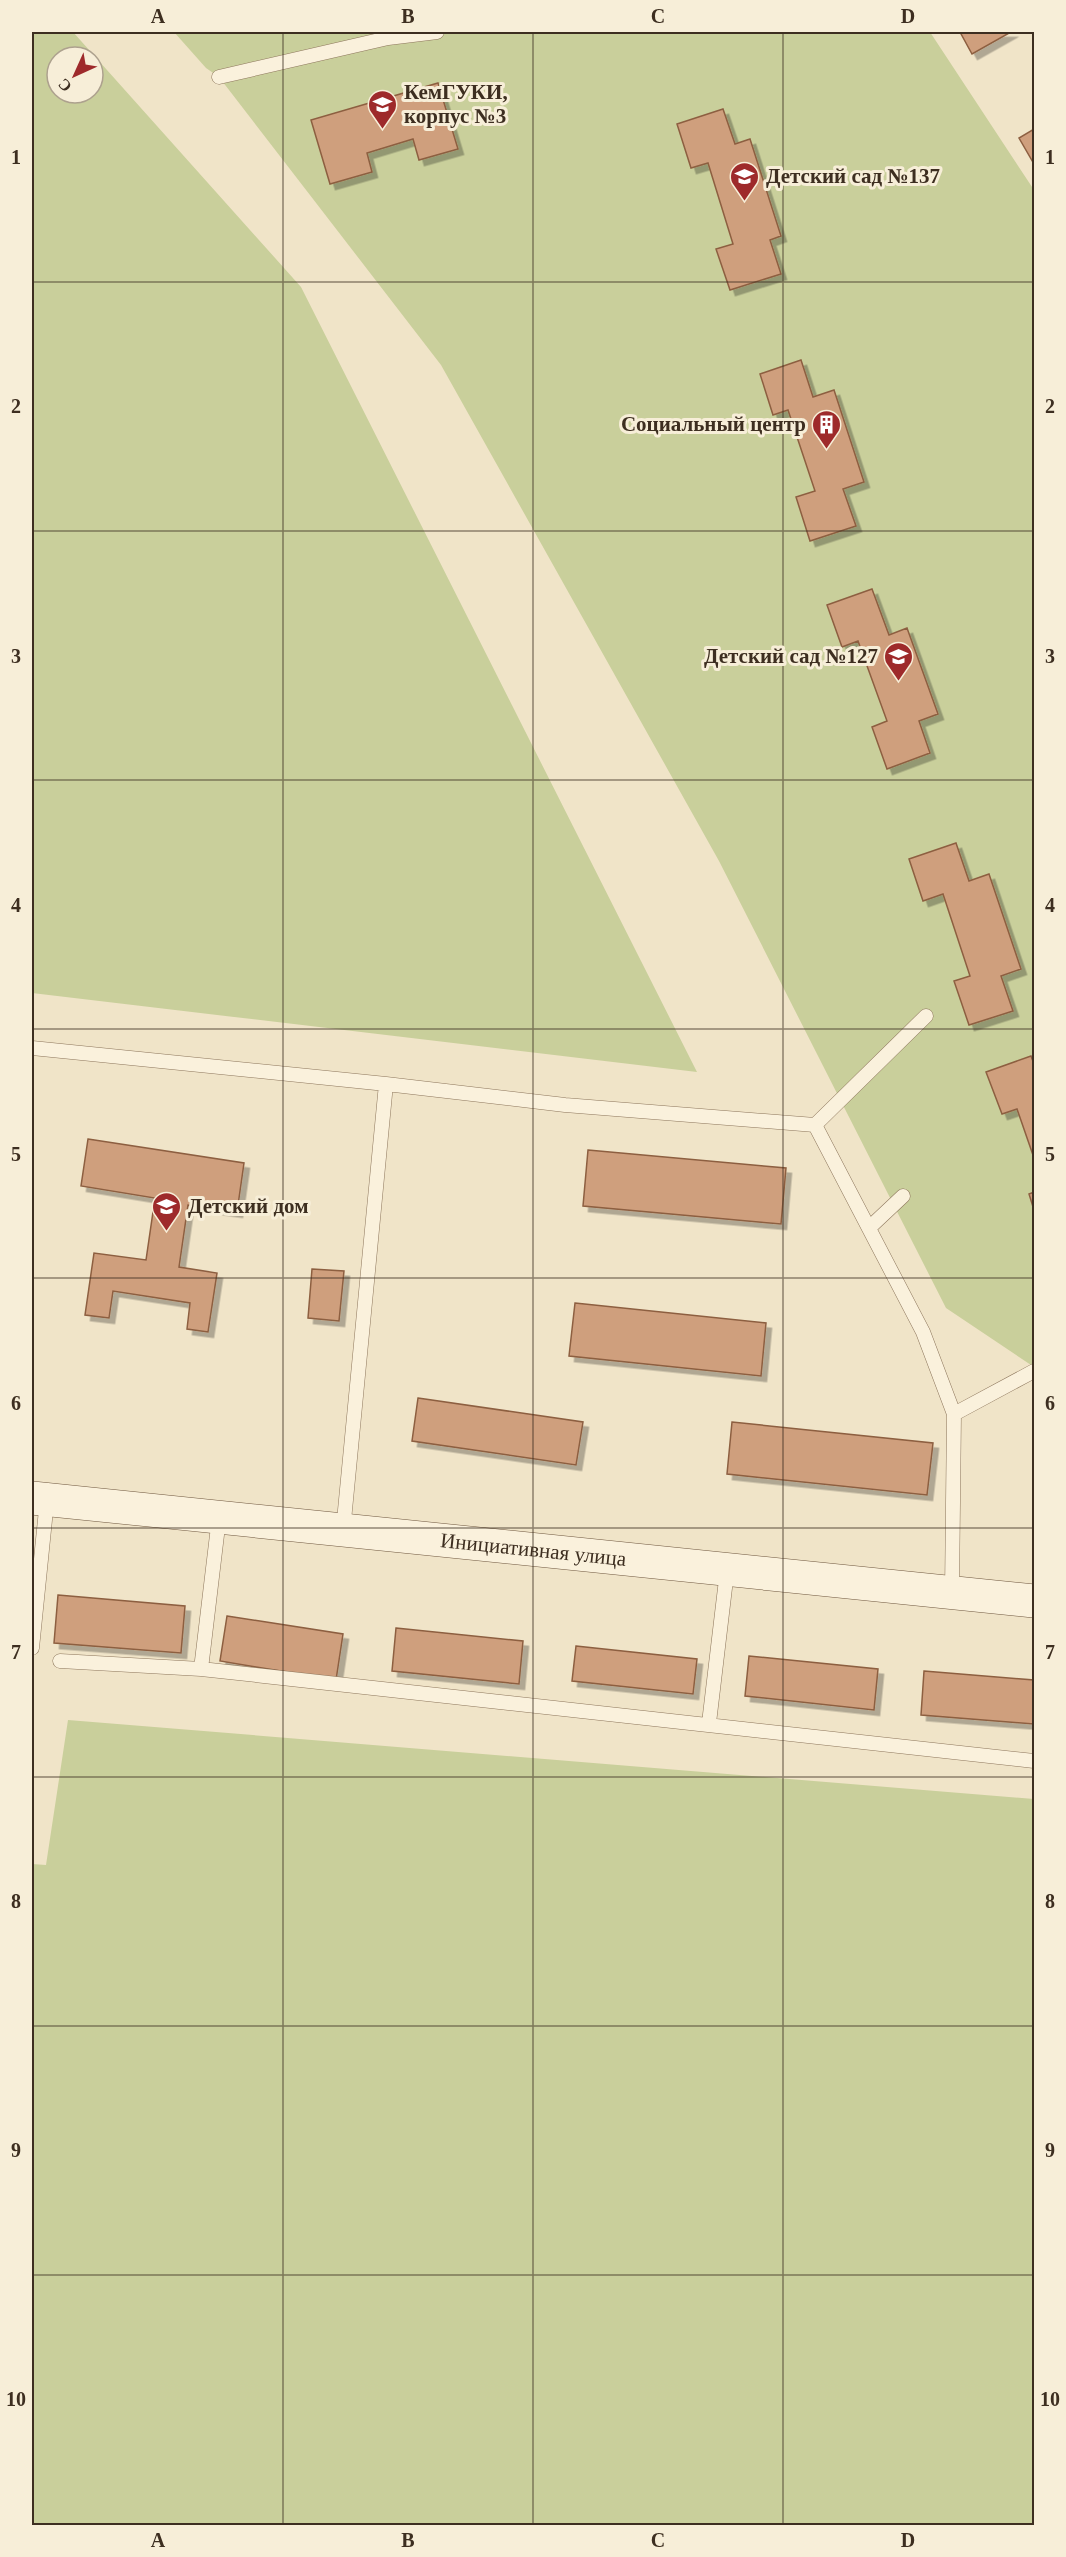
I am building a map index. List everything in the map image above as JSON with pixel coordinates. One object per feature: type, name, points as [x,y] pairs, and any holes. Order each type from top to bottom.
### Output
[{"type":"main road","name":"Инициативная улица","points":[[39,1499],[1035,1601]]},
{"type":"lane","points":[[219,77],[388,38],[437,32]]},
{"type":"lane","points":[[32,1048],[387,1084],[565,1105],[815,1125],[926,1016]]},
{"type":"lane","points":[[343,1531],[387,1084]]},
{"type":"lane","points":[[815,1125],[923,1332],[954,1414],[952,1592]]},
{"type":"lane","points":[[869,1228],[903,1196]]},
{"type":"lane","points":[[954,1414],[1035,1371]]},
{"type":"lane","points":[[32,1648],[39,1499]]},
{"type":"lane","points":[[201,1669],[219,1518]]},
{"type":"lane","points":[[709,1724],[727,1570]]},
{"type":"lane","points":[[60,1661],[201,1669],[1035,1761]]},
{"type":"green space","points":[[32,32],[73,32],[85,45],[45,45],[45,105],[105,105],[105,68],[301,287],[697,1072],[32,993]]},
{"type":"green space","points":[[174,32],[930,32],[1034,190],[1034,1367],[946,1308],[719,861],[441,365],[219,77],[206,68]]},
{"type":"green space","points":[[68,1720],[1034,1799],[1034,2525],[32,2525],[32,1864],[46,1865]]},
{"type":"building","points":[[960,32],[1011,32],[972,54]]},
{"type":"building","name":"КемГУКИ, корпус №3","points":[[438,83],[458,149],[419,160],[413,139],[367,153],[372,172],[330,184],[311,120]]},
{"type":"building","name":"Детский сад №137","points":[[723,109],[735,144],[750,139],[781,236],[770,240],[781,274],[730,290],[716,249],[733,244],[708,163],[691,168],[677,124]]},
{"type":"building","points":[[1034,129],[1034,164],[1019,138]]},
{"type":"building","name":"Социальный центр","points":[[801,360],[813,397],[834,390],[864,482],[843,489],[856,526],[810,541],[796,497],[815,491],[788,410],[773,415],[760,374]]},
{"type":"building","name":"Детский сад №127","points":[[872,589],[889,635],[907,628],[938,714],[919,721],[930,753],[887,769],[872,727],[887,721],[858,641],[842,647],[827,605]]},
{"type":"building","points":[[956,843],[969,881],[989,874],[1021,969],[1001,976],[1013,1011],[969,1025],[954,981],[970,976],[943,894],[923,901],[909,859]]},
{"type":"building","points":[[1031,1056],[1034,1064],[1034,1158],[1017,1109],[1002,1114],[986,1072]]},
{"type":"building","name":"Детский дом","points":[[88,1139],[244,1163],[237,1212],[188,1205],[179,1267],[217,1273],[208,1332],[187,1329],[190,1303],[113,1291],[109,1318],[85,1315],[94,1253],[146,1260],[155,1198],[81,1186]]},
{"type":"building","points":[[588,1150],[786,1168],[781,1224],[583,1206]]},
{"type":"building","points":[[1034,1192],[1034,1210],[1029,1194]]},
{"type":"building","points":[[312,1269],[344,1271],[339,1321],[308,1318]]},
{"type":"building","points":[[575,1303],[766,1323],[761,1376],[569,1356]]},
{"type":"building","points":[[418,1398],[583,1422],[576,1465],[412,1441]]},
{"type":"building","points":[[732,1422],[933,1443],[927,1495],[727,1474]]},
{"type":"building","points":[[58,1595],[185,1606],[181,1653],[54,1643]]},
{"type":"building","points":[[227,1616],[343,1634],[336,1680],[220,1661]]},
{"type":"building","points":[[396,1628],[523,1641],[519,1684],[392,1671]]},
{"type":"building","points":[[576,1646],[697,1659],[693,1694],[572,1681]]},
{"type":"building","points":[[749,1656],[878,1669],[874,1710],[745,1696]]},
{"type":"building","points":[[924,1671],[1034,1680],[1034,1724],[921,1715]]},
{"type":"place","name":"КемГУКИ, корпус №3","points":[[383,130]]},
{"type":"place","name":"Детский сад №137","points":[[745,202]]},
{"type":"place","name":"Социальный центр","points":[[827,450]]},
{"type":"place","name":"Детский сад №127","points":[[899,682]]},
{"type":"place","name":"Детский дом","points":[[167,1232]]}]
